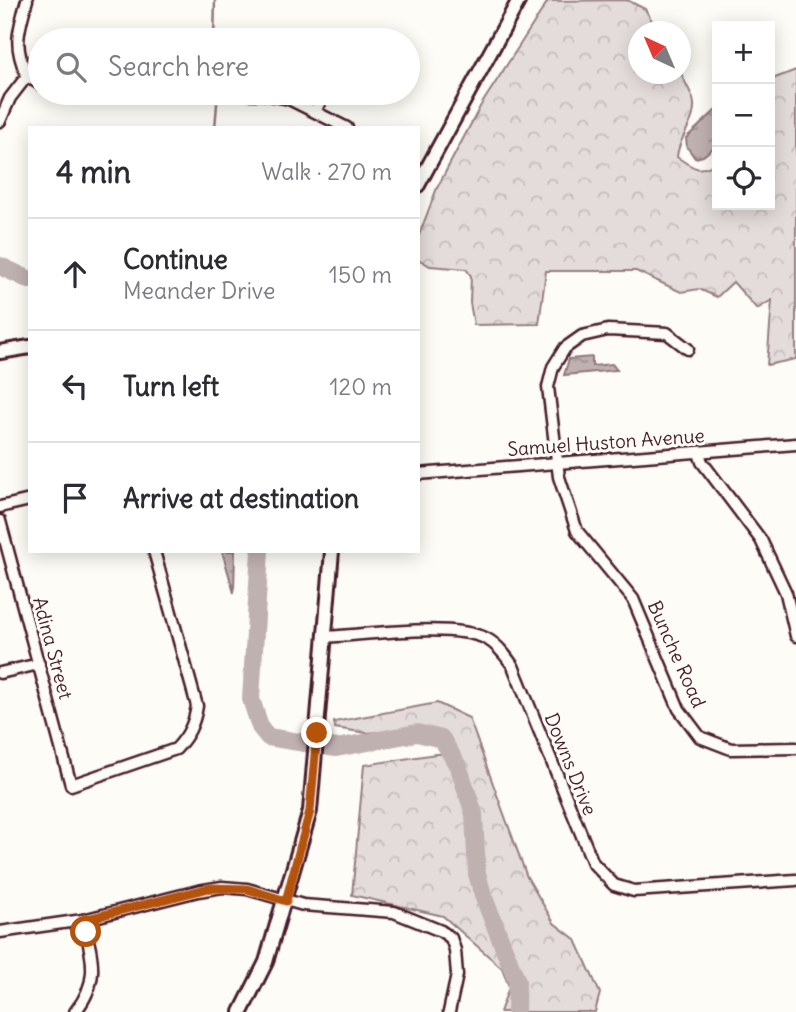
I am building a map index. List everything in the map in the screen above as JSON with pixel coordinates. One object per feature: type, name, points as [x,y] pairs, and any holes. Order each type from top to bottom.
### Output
[{"type":"street","points":[[0,121],[10,98],[27,76],[18,57],[16,37],[27,0]]},
{"type":"street","points":[[422,169],[519,0]]},
{"type":"street","points":[[304,105],[344,126]]},
{"type":"street","points":[[316,110],[318,105]]},
{"type":"street","name":"Bunche Road","points":[[688,349],[667,333],[608,330],[582,336],[565,348],[553,367],[548,387],[556,464],[577,531],[634,599],[679,709],[700,737],[731,749],[796,748]]},
{"type":"street","points":[[0,352],[28,346]]},
{"type":"street","name":"Samuel Huston Avenue","points":[[420,474],[796,444]]},
{"type":"street","points":[[699,453],[702,462],[761,540],[786,593],[796,636]]},
{"type":"street","points":[[0,507],[28,500]]},
{"type":"street","name":"Adina Street","points":[[0,521],[72,785],[176,750],[194,725],[197,706],[154,553]]},
{"type":"street","points":[[241,1012],[262,971],[286,901],[310,811],[332,553]]},
{"type":"street","name":"Downs Drive","points":[[325,637],[448,630],[486,638],[496,645],[513,666],[593,863],[614,886],[634,891],[796,880]]},
{"type":"street","points":[[0,673],[39,664]]},
{"type":"street","points":[[0,932],[83,920],[209,888],[247,889],[286,901],[321,907],[394,912],[447,934],[454,944],[457,975],[449,1012]]},
{"type":"street","points":[[75,1012],[88,993],[93,974],[83,920]]},
{"type":"green space","points":[[627,0],[645,9],[652,21],[628,21],[628,84],[686,84],[694,107],[677,157],[701,169],[712,165],[712,210],[775,210],[775,78],[796,70],[796,359],[767,365],[772,300],[757,309],[733,282],[717,297],[699,289],[681,292],[636,271],[546,271],[539,324],[474,325],[470,303],[471,276],[466,269],[430,266],[420,260],[420,233],[437,188],[481,105],[548,1]]},
{"type":"green space","points":[[437,703],[469,718],[527,877],[554,923],[576,940],[600,993],[595,1012],[500,1012],[509,987],[502,968],[443,916],[352,895],[364,765],[436,754],[457,754],[445,736],[420,729],[367,733],[335,728],[334,722]]},
{"type":"water","points":[[712,114],[712,149],[695,158],[687,147],[686,138]]},
{"type":"water","points":[[592,357],[592,366],[612,364],[617,370],[564,375],[569,359]]},
{"type":"water","points":[[223,553],[235,553],[234,593]]},
{"type":"waterway","points":[[214,28],[215,0]]},
{"type":"waterway","points":[[215,126],[217,105]]},
{"type":"waterway","points":[[0,266],[28,279]]},
{"type":"waterway","points":[[260,553],[251,699],[260,727],[268,737],[336,748],[417,733],[442,739],[459,768],[474,814],[477,874],[517,981],[516,1012]]},
{"type":"route","points":[[86,932],[83,920],[209,888],[247,889],[286,901],[310,811],[317,733]]}]
